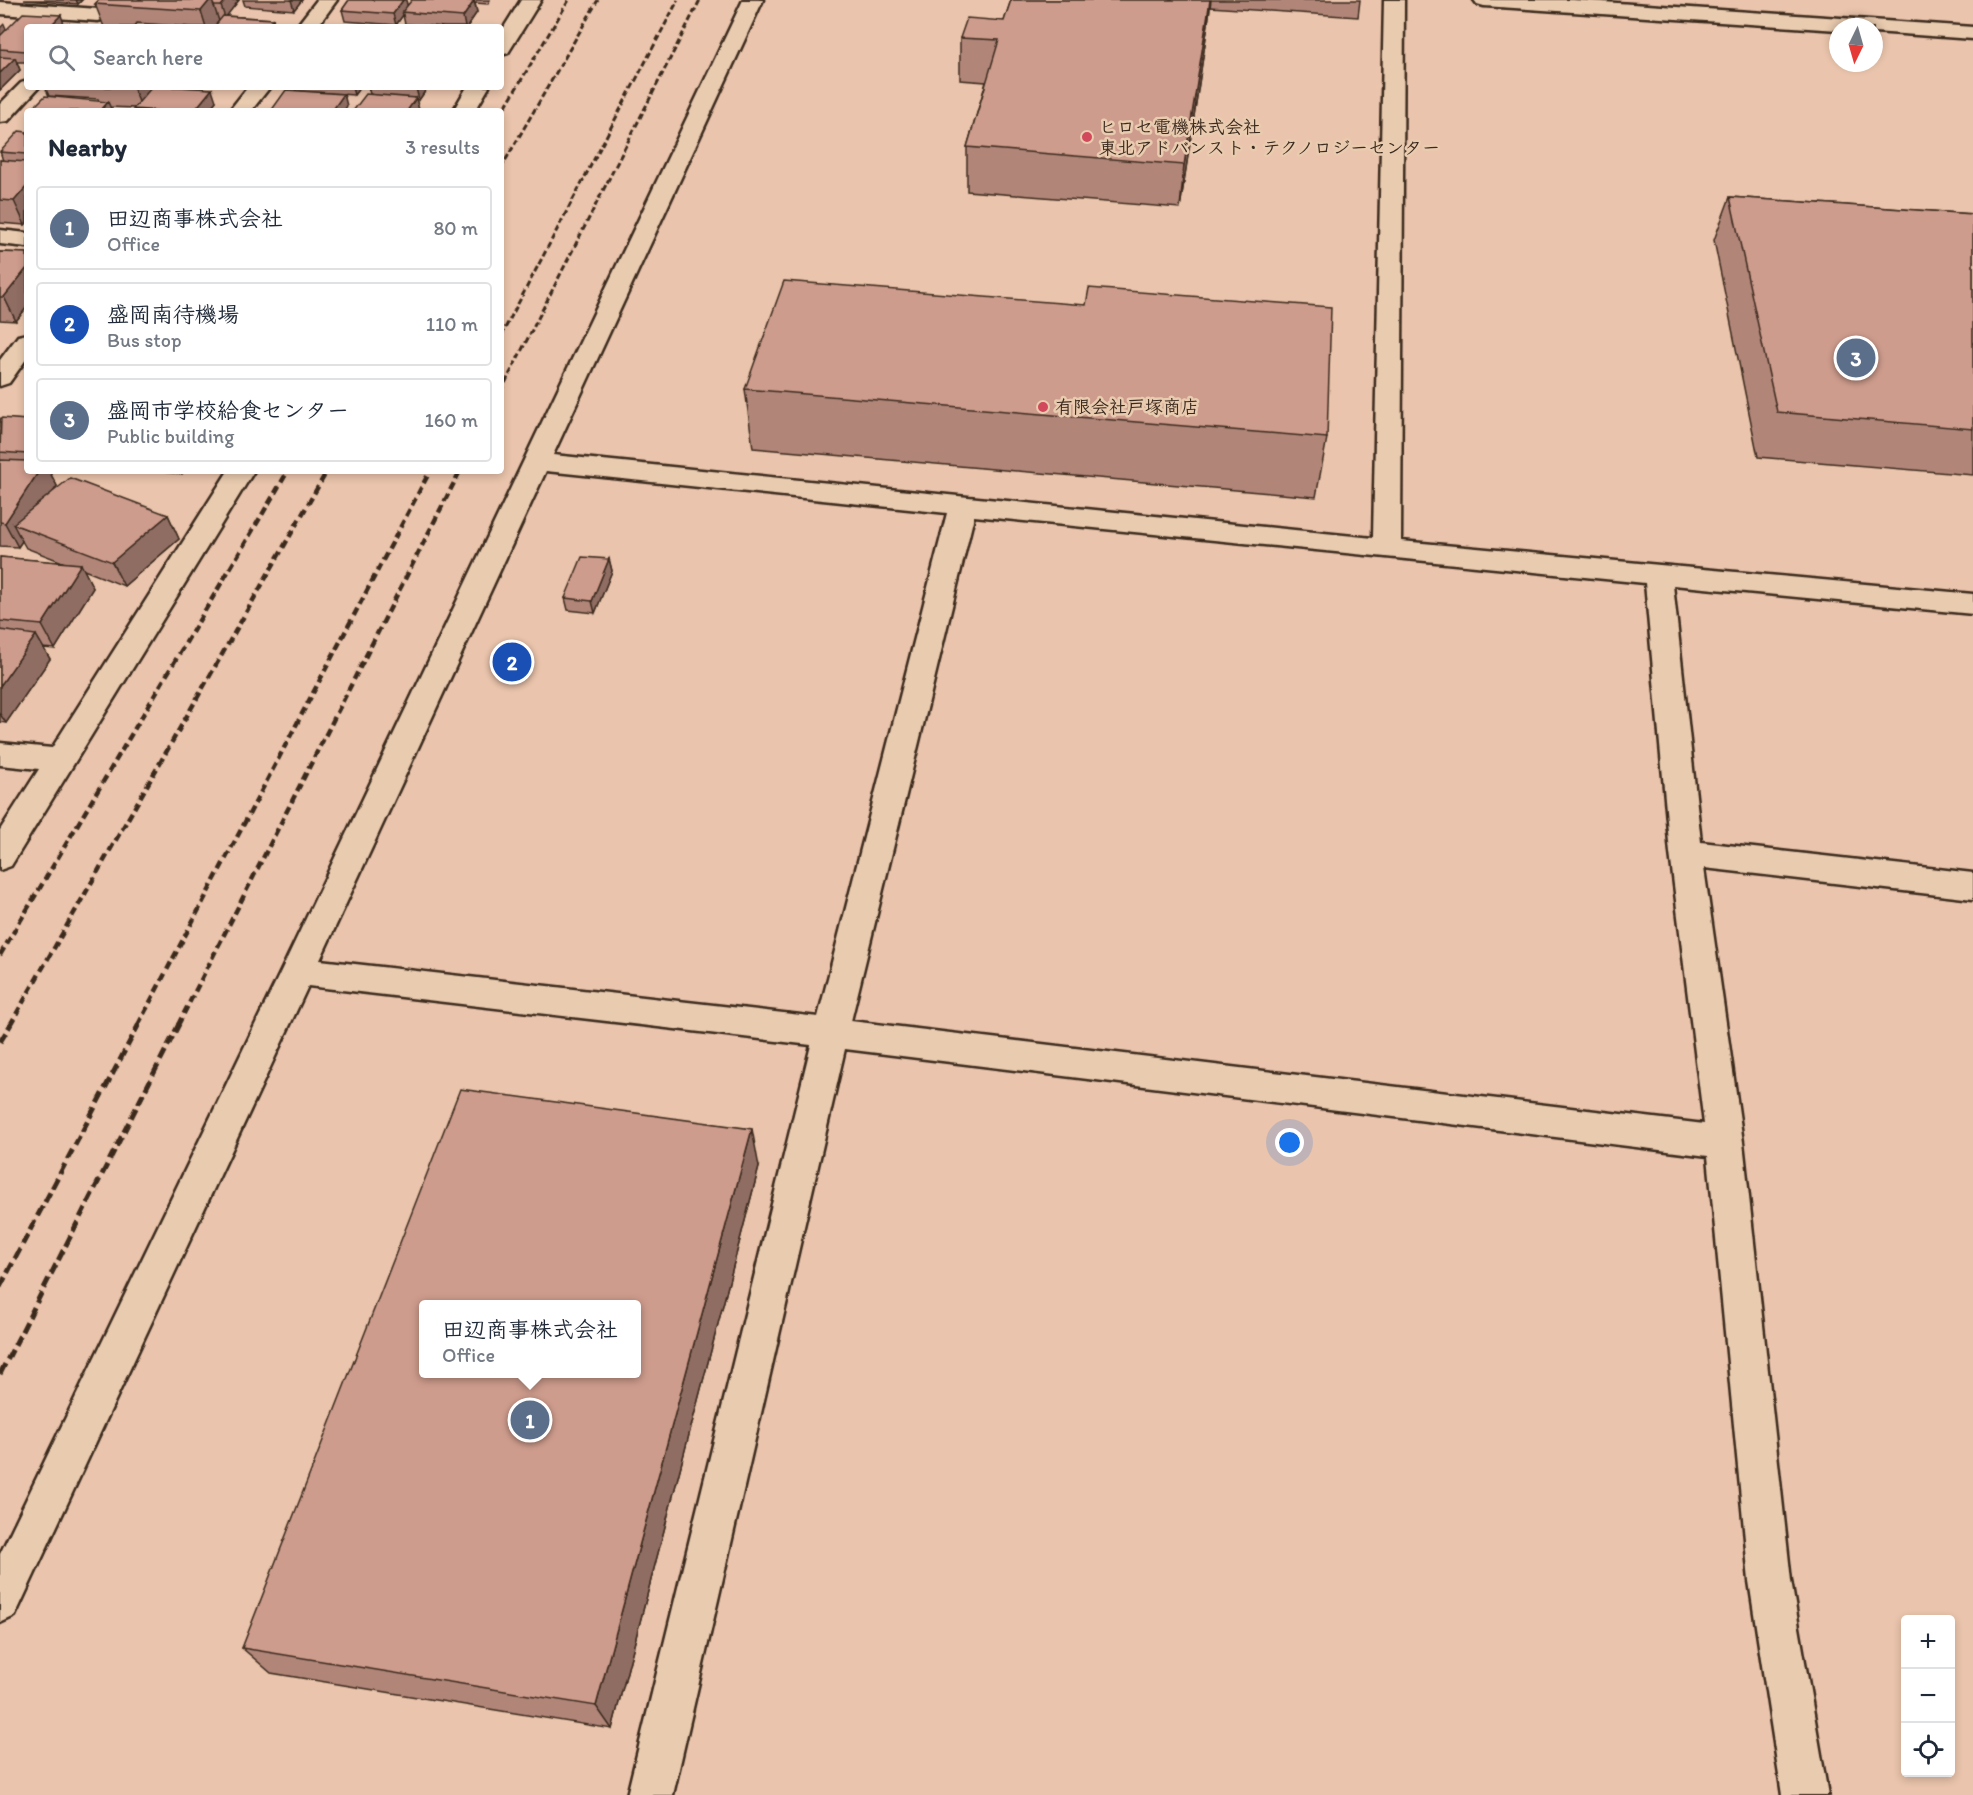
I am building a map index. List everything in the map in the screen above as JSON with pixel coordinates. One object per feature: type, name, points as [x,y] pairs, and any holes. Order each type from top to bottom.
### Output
[{"type":"street","points":[[308,24],[327,0]]},
{"type":"street","points":[[504,45],[531,0]]},
{"type":"street","points":[[0,1601],[298,972],[753,0]]},
{"type":"street","points":[[1387,549],[1394,0]]},
{"type":"street","points":[[1484,0],[1973,33]]},
{"type":"street","points":[[0,8],[98,14]]},
{"type":"street","points":[[0,116],[25,90]]},
{"type":"street","points":[[242,108],[257,90]]},
{"type":"street","points":[[466,108],[476,90]]},
{"type":"street","points":[[0,237],[24,240]]},
{"type":"street","points":[[0,378],[24,344]]},
{"type":"street","points":[[537,462],[1387,549],[1973,604]]},
{"type":"street","points":[[0,857],[239,474]]},
{"type":"street","points":[[650,1795],[831,1033],[963,505]]},
{"type":"street","points":[[1658,574],[1686,854],[1725,1142],[1770,1581],[1805,1795]]},
{"type":"street","points":[[0,754],[62,760]]},
{"type":"street","points":[[1686,854],[1973,886]]},
{"type":"street","points":[[298,972],[831,1033],[1725,1142]]},
{"type":"building","points":[[99,0],[210,0],[201,11],[95,4]]},
{"type":"building","points":[[212,0],[226,0],[221,6],[214,6]]},
{"type":"building","points":[[349,0],[403,0],[393,14],[342,10]]},
{"type":"building","points":[[412,0],[474,1],[463,17],[402,12]]},
{"type":"building","name":"ヒロセ電機株式会社 東北アドバンスト・テクノロジーセンター","points":[[1011,0],[1210,0],[1184,165],[967,147],[999,40],[960,38],[967,18],[1004,21]]},
{"type":"building","points":[[23,13],[61,15],[52,24],[24,24],[24,51],[0,49],[0,36]]},
{"type":"building","points":[[223,16],[273,19],[269,24],[216,24]]},
{"type":"building","points":[[0,57],[15,58],[0,73]]},
{"type":"building","points":[[149,90],[211,90],[196,108],[134,108]]},
{"type":"building","points":[[286,90],[344,94],[334,108],[273,108]]},
{"type":"building","points":[[366,94],[416,98],[409,108],[355,108]]},
{"type":"building","points":[[45,96],[108,102],[103,108],[33,108]]},
{"type":"building","points":[[19,131],[24,132],[24,154],[0,152]]},
{"type":"building","points":[[0,160],[24,162],[24,189],[14,201],[0,200]]},
{"type":"building","points":[[1730,197],[1973,214],[1973,429],[1777,412]]},
{"type":"building","points":[[0,252],[24,253],[24,272],[4,297],[0,297]]},
{"type":"building","points":[[784,281],[1086,305],[1089,288],[1331,307],[1327,438],[745,389]]},
{"type":"building","points":[[1,418],[24,420],[24,454],[0,452]]},
{"type":"building","points":[[0,460],[24,461],[24,474],[37,474],[5,523],[0,522]]},
{"type":"building","points":[[70,478],[168,515],[112,562],[13,524]]},
{"type":"building","points":[[0,557],[81,564],[42,625],[0,621]]},
{"type":"building","points":[[582,557],[609,559],[592,601],[565,598]]},
{"type":"building","points":[[0,630],[36,635],[0,686]]},
{"type":"building","points":[[460,1089],[752,1129],[596,1706],[242,1648]]},
{"type":"railway","points":[[504,109],[569,0]]},
{"type":"railway","points":[[504,163],[598,0]]},
{"type":"railway","points":[[504,330],[678,0]]},
{"type":"railway","points":[[504,385],[700,0]]},
{"type":"railway","points":[[0,955],[286,474]]},
{"type":"railway","points":[[10,1025],[325,474]]},
{"type":"railway","points":[[138,1025],[428,474]]},
{"type":"railway","points":[[178,1025],[458,474]]},
{"type":"railway","points":[[0,1042],[11,1024]]},
{"type":"railway","points":[[0,1287],[139,1024]]},
{"type":"railway","points":[[0,1374],[179,1024]]},
{"type":"place","name":"ヒロセ電機株式会社 東北アドバンスト・テクノロジーセンター","points":[[1087,137]]},
{"type":"place","name":"盛岡市学校給食センター","points":[[1856,358]]},
{"type":"place","name":"有限会社戸塚商店","points":[[1043,407]]},
{"type":"place","name":"盛岡南待機場","points":[[512,662]]},
{"type":"place","name":"田辺商事株式会社","points":[[530,1420]]}]
